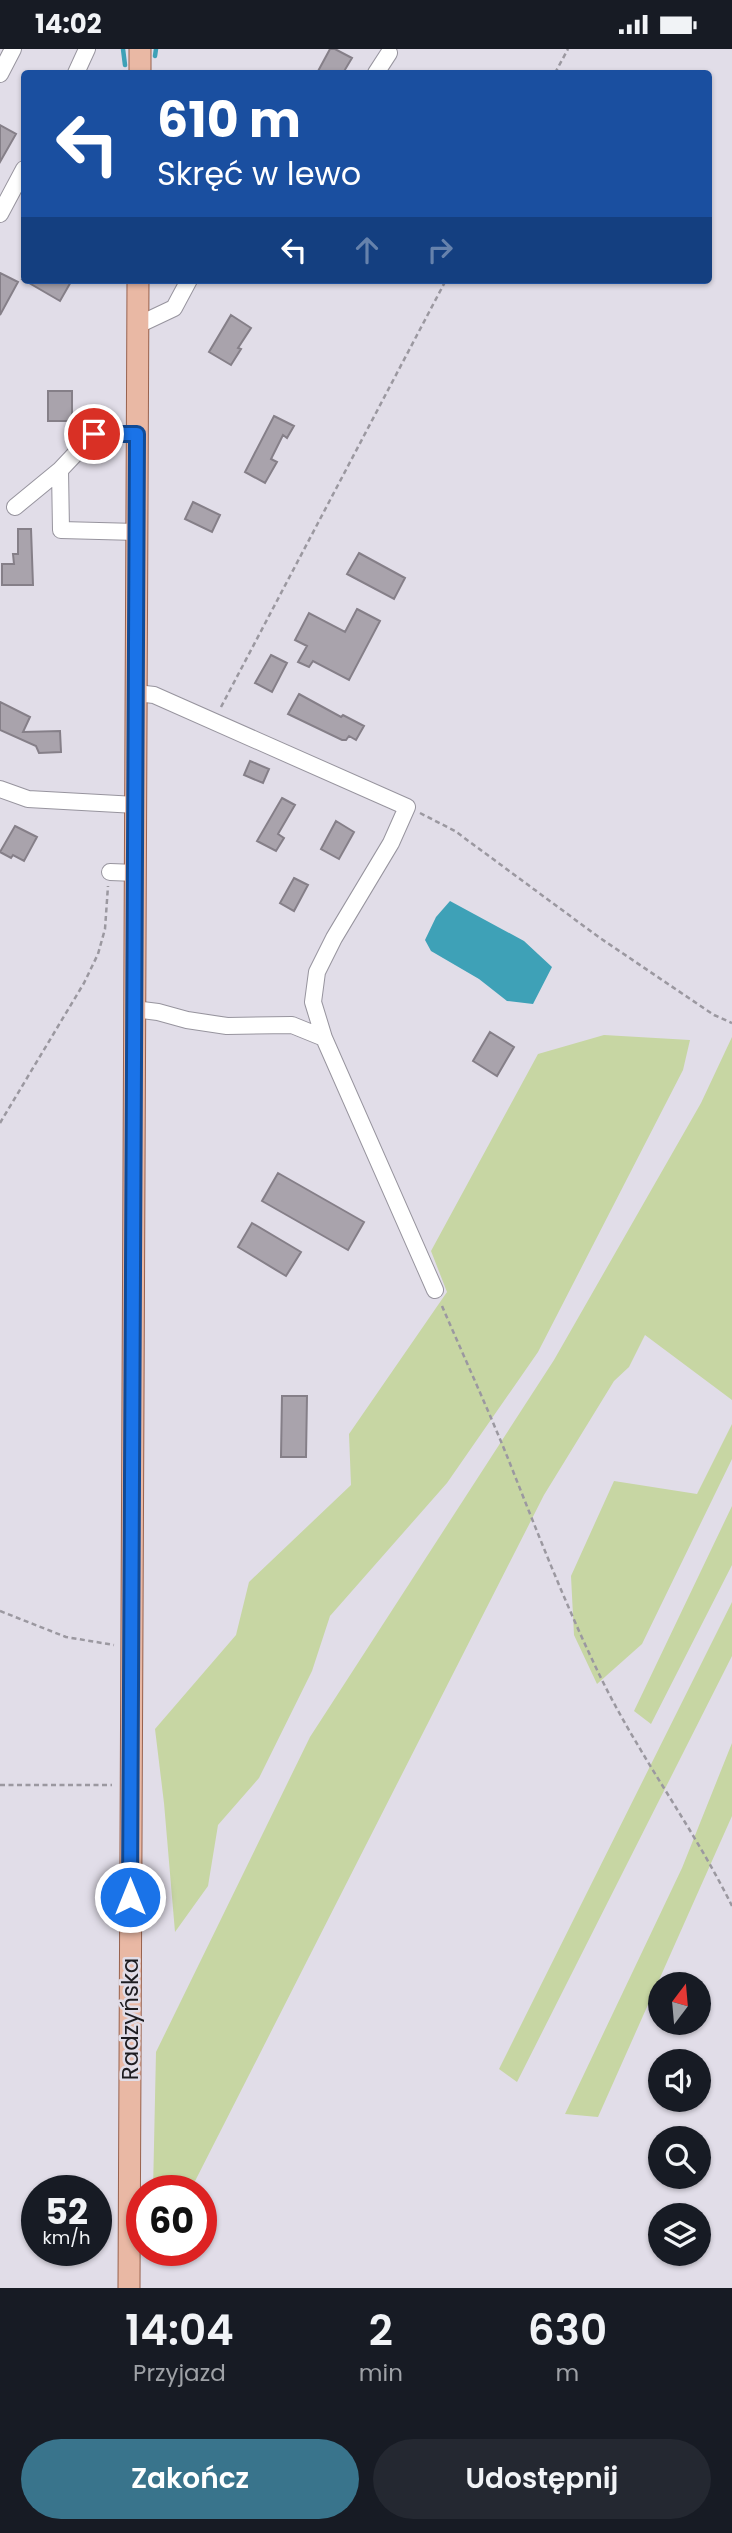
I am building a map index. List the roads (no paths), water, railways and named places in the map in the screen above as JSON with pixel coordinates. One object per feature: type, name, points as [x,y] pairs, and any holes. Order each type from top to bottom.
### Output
[{"type":"main road","points":[[140,49],[140,70]]},
{"type":"main road","name":"Radzyńska","points":[[129,2288],[138,284]]},
{"type":"street","points":[[0,74],[13,49]]},
{"type":"street","points":[[77,70],[87,49]]},
{"type":"street","points":[[378,70],[389,53]]},
{"type":"street","points":[[0,214],[21,175]]},
{"type":"street","points":[[138,325],[174,308],[187,284]]},
{"type":"street","points":[[15,507],[60,470],[94,434],[137,434]]},
{"type":"street","points":[[60,470],[61,530],[137,532]]},
{"type":"street","points":[[136,693],[154,695],[407,807],[391,843],[334,938],[317,972],[313,1002],[324,1038],[435,1290]]},
{"type":"street","points":[[0,789],[28,799],[136,805]]},
{"type":"street","points":[[110,872],[136,873]]},
{"type":"street","points":[[134,1009],[227,1025],[292,1025],[324,1038]]},
{"type":"water","points":[[450,901],[524,941],[552,967],[533,1004],[507,1001],[479,979],[431,951],[425,940],[436,917]]},
{"type":"waterway","points":[[123,49],[125,65]]},
{"type":"waterway","points":[[155,56],[156,49]]}]
